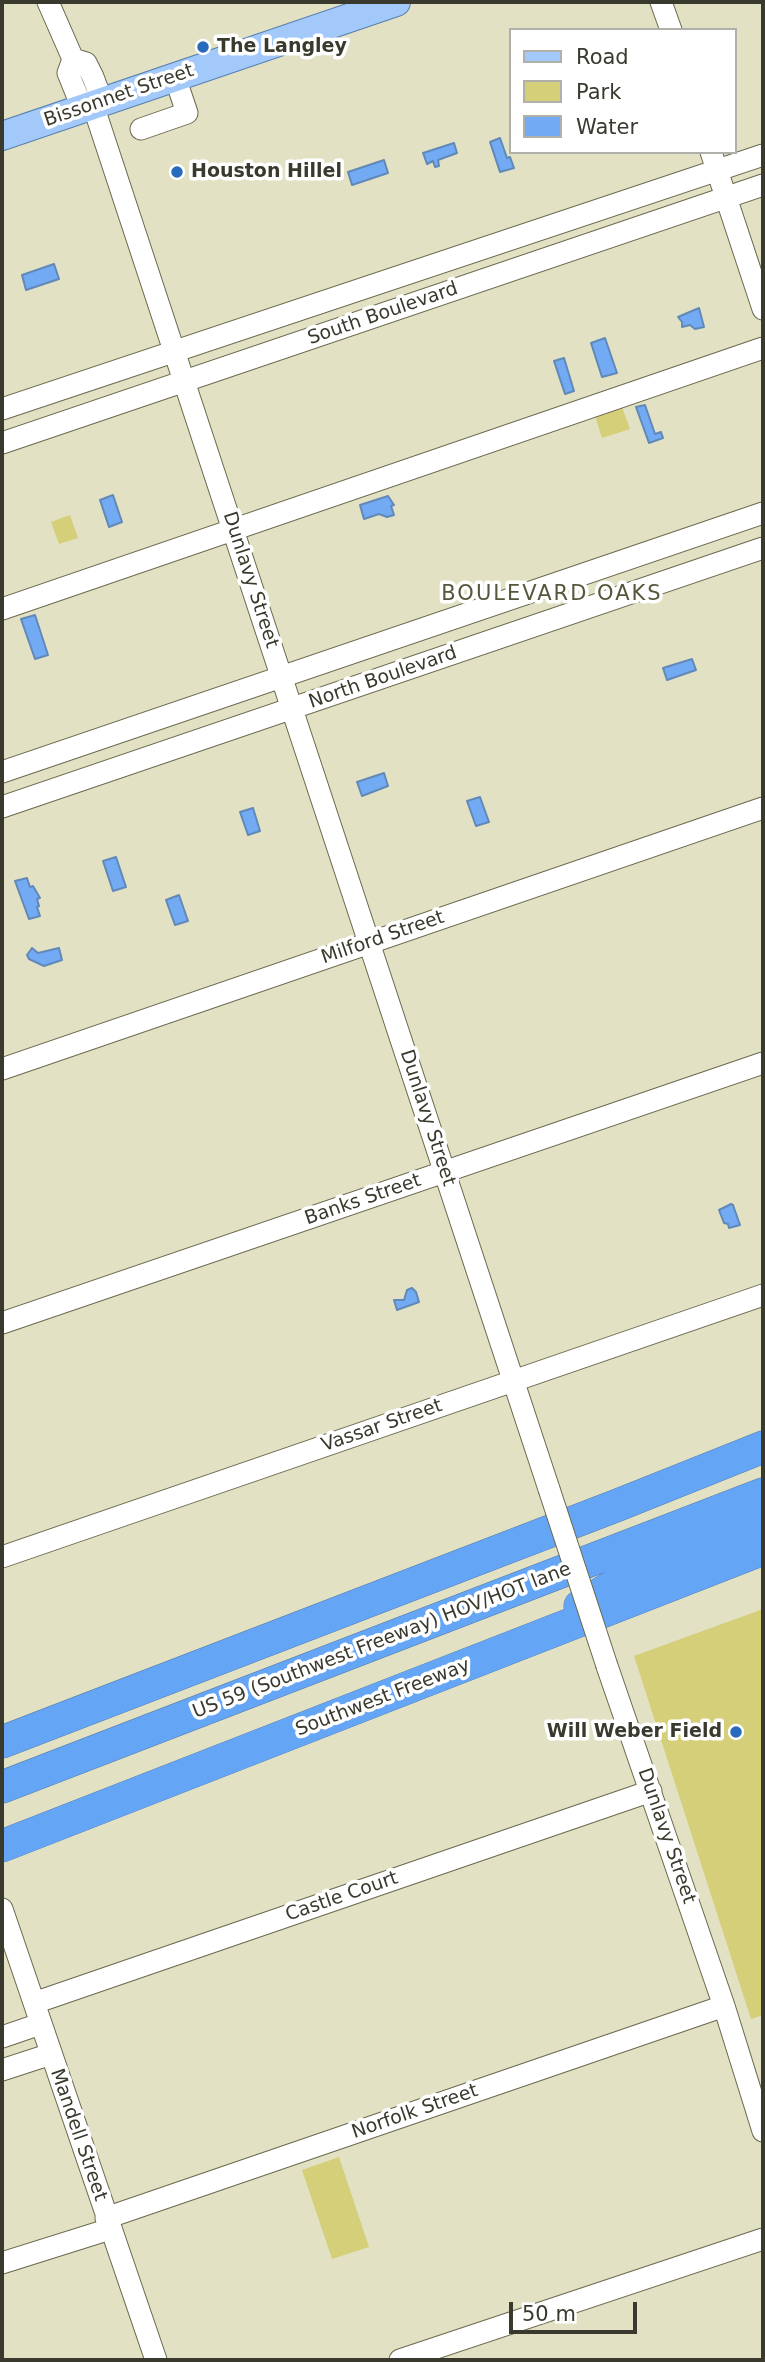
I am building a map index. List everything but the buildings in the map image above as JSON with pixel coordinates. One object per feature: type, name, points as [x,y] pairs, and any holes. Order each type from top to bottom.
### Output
[{"type":"highway","points":[[2,1742],[763,1447]]},
{"type":"highway","points":[[618,1505],[711,1497],[763,1479]]},
{"type":"highway","name":"US 59 (Southwest Freeway) HOV/HOT lane","points":[[2,1787],[763,1494]]},
{"type":"highway","points":[[520,1645],[616,1584],[763,1522]]},
{"type":"highway","name":"Southwest Freeway","points":[[2,1846],[763,1549]]},
{"type":"main road","name":"Bissonnet Street","points":[[2,136],[396,2]]},
{"type":"street","points":[[48,2],[73,59],[68,73],[79,100],[93,105]]},
{"type":"street","points":[[661,2],[669,28]]},
{"type":"street","points":[[141,129],[187,113],[175,77]]},
{"type":"street","name":"Dunlavy Street","points":[[93,105],[607,1666],[724,2006],[763,2131]]},
{"type":"street","name":"South Boulevard","points":[[2,409],[715,161],[763,155]]},
{"type":"street","points":[[715,161],[763,309]]},
{"type":"street","name":"South Boulevard","points":[[2,443],[763,185]]},
{"type":"street","points":[[2,609],[763,348]]},
{"type":"street","name":"North Boulevard","points":[[2,772],[763,513]]},
{"type":"street","name":"North Boulevard","points":[[2,807],[763,548]]},
{"type":"street","name":"Milford Street","points":[[2,1069],[763,808]]},
{"type":"street","name":"Banks Street","points":[[2,1323],[763,1063]]},
{"type":"street","name":"Vassar Street","points":[[2,1557],[763,1295]]},
{"type":"street","name":"Castle Court","points":[[34,2003],[651,1791]]},
{"type":"street","name":"Mandell Street","points":[[2,1909],[156,2360]]},
{"type":"street","name":"Norfolk Street","points":[[2,2263],[108,2223],[724,2006]]},
{"type":"street","points":[[2,2037],[40,2024]]},
{"type":"street","points":[[2,2070],[51,2054]]},
{"type":"street","points":[[400,2360],[763,2239]]},
{"type":"green space","points":[[621,404],[630,429],[602,438],[594,413]]},
{"type":"green space","points":[[70,515],[78,538],[59,544],[51,522]]},
{"type":"green space","points":[[763,1609],[763,2015],[751,2019],[634,1656]]},
{"type":"green space","points":[[339,2157],[369,2247],[332,2259],[302,2170]]},
{"type":"water","points":[[500,138],[507,158],[510,157],[514,168],[500,172],[490,142]]},
{"type":"water","points":[[454,143],[457,153],[438,160],[439,166],[435,167],[433,161],[427,164],[423,153]]},
{"type":"water","points":[[384,160],[388,173],[352,185],[348,172]]},
{"type":"water","points":[[54,264],[59,279],[26,290],[22,275]]},
{"type":"water","points":[[699,308],[704,327],[682,327],[678,317]]},
{"type":"water","points":[[605,338],[617,373],[602,377],[591,343]]},
{"type":"water","points":[[564,358],[574,391],[565,394],[554,361]]},
{"type":"water","points":[[645,405],[655,434],[661,432],[663,438],[649,443],[636,407]]},
{"type":"water","points":[[113,495],[122,522],[109,527],[100,500]]},
{"type":"water","points":[[388,496],[394,505],[391,506],[394,515],[387,517],[379,514],[364,519],[360,505]]},
{"type":"water","points":[[35,615],[48,655],[35,659],[21,619]]},
{"type":"water","points":[[692,659],[696,670],[667,680],[663,668]]},
{"type":"water","points":[[384,773],[388,786],[362,796],[357,782]]},
{"type":"water","points":[[480,797],[489,822],[476,826],[467,801]]},
{"type":"water","points":[[253,808],[260,831],[248,835],[240,812]]},
{"type":"water","points":[[116,857],[126,887],[113,891],[103,861]]},
{"type":"water","points":[[27,878],[30,887],[33,886],[40,898],[37,899],[37,907],[40,916],[29,919],[15,881]]},
{"type":"water","points":[[179,895],[188,921],[175,925],[166,900]]},
{"type":"water","points":[[32,948],[38,953],[59,948],[62,960],[44,966],[29,959],[27,955]]},
{"type":"water","points":[[731,1204],[740,1225],[729,1228],[719,1210]]},
{"type":"water","points":[[412,1288],[419,1302],[397,1310],[394,1300],[404,1300],[407,1290]]},
{"type":"place","name":"The Langley","points":[[203,47]]},
{"type":"place","name":"Houston Hillel","points":[[177,172]]},
{"type":"place","name":"Will Weber Field","points":[[736,1732]]},
{"type":"district","name":"BOULEVARD OAKS","points":[[552,595]]}]
